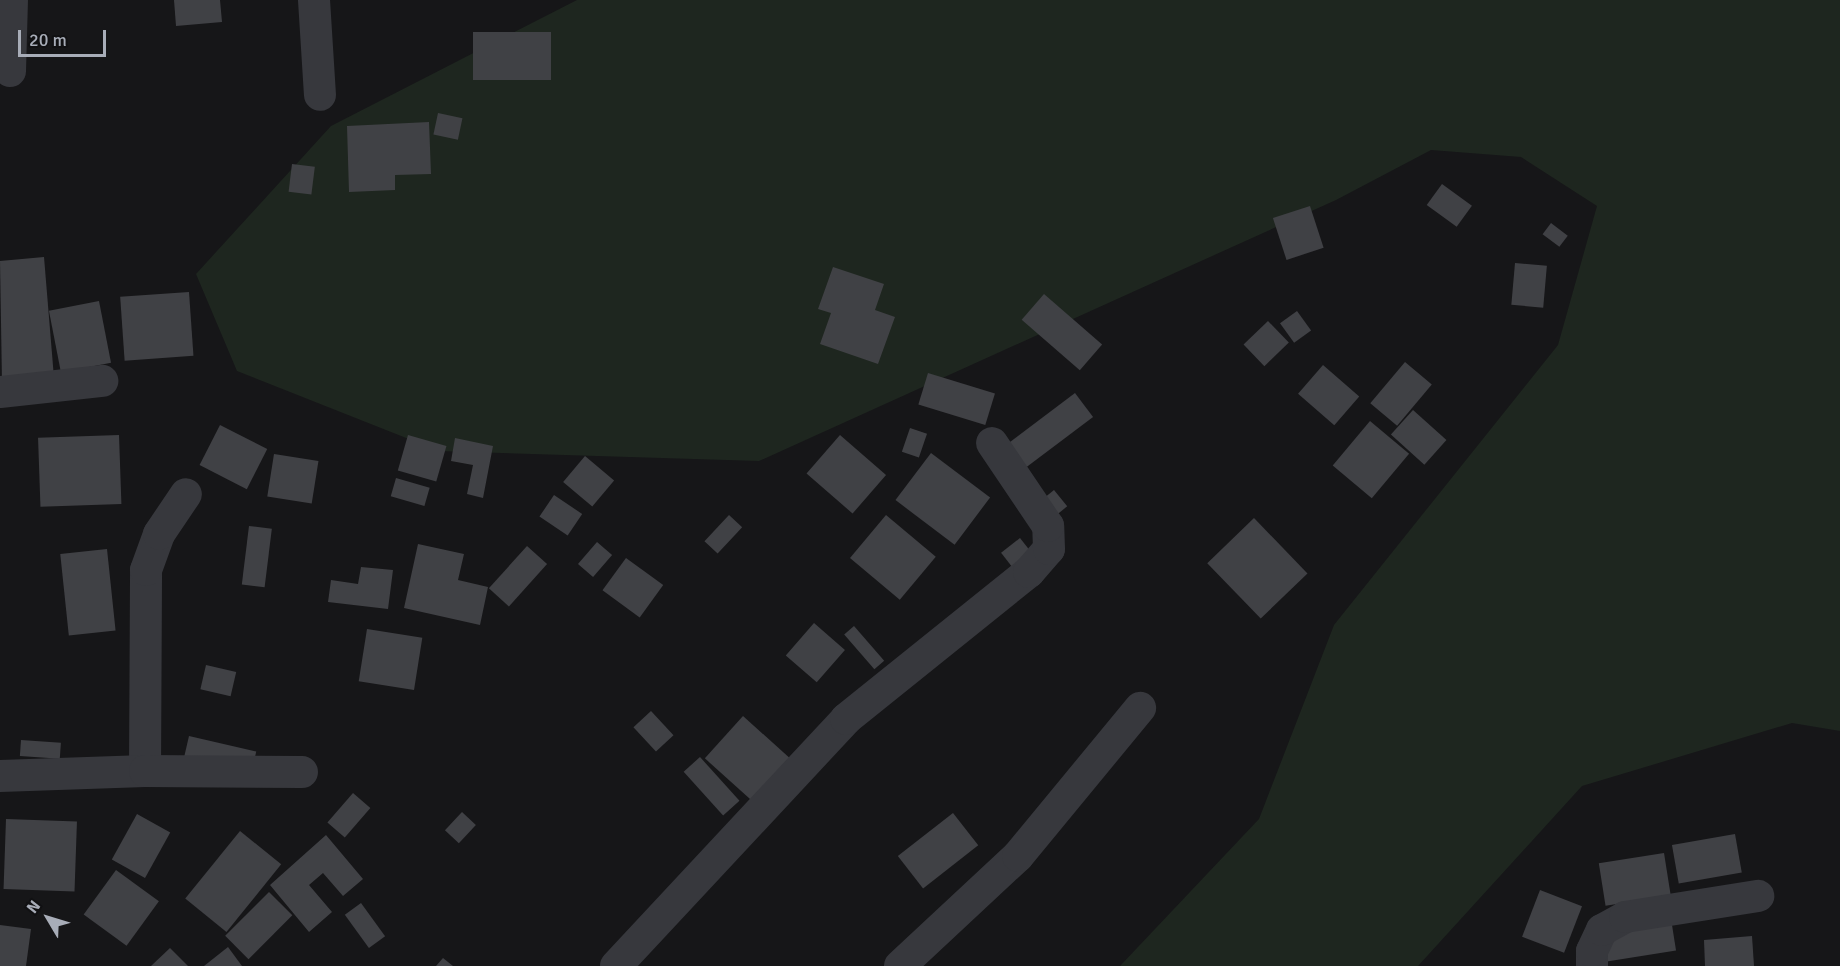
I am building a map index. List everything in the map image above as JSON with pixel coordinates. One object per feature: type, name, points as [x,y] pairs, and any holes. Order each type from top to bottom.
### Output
[{"type":"street","points":[[10,71],[12,0]]},
{"type":"street","points":[[314,0],[320,95]]},
{"type":"street","points":[[0,392],[102,381]]},
{"type":"street","points":[[616,966],[846,718],[1029,572],[1049,549],[1047,526],[992,443]]},
{"type":"street","points":[[145,771],[146,570],[159,534],[186,494]]},
{"type":"street","points":[[900,966],[1018,856],[1140,708]]},
{"type":"street","points":[[0,776],[145,771],[302,772]]},
{"type":"street","points":[[1592,966],[1592,951],[1602,930],[1624,917],[1758,896]]},
{"type":"shaded area","points":[[577,0],[1840,0],[1840,731],[1792,723],[1582,786],[1418,966],[1120,966],[1259,819],[1334,625],[1558,345],[1597,206],[1521,157],[1431,150],[1336,200],[759,461],[439,451],[237,371],[196,274],[331,126]]},
{"type":"building","points":[[174,0],[220,0],[222,22],[176,26]]},
{"type":"building","points":[[473,32],[551,32],[551,80],[473,80]]},
{"type":"building","points":[[438,113],[462,118],[458,140],[433,135]]},
{"type":"building","points":[[429,122],[431,174],[395,175],[395,190],[349,192],[347,126]]},
{"type":"building","points":[[292,164],[315,167],[311,195],[289,192]]},
{"type":"building","points":[[1442,184],[1472,206],[1457,227],[1427,205]]},
{"type":"building","points":[[1310,206],[1324,248],[1287,260],[1273,218]]},
{"type":"building","points":[[1551,223],[1568,236],[1559,247],[1543,234]]},
{"type":"building","points":[[44,257],[54,378],[2,383],[0,261]]},
{"type":"building","points":[[1515,263],[1547,266],[1543,308],[1511,305]]},
{"type":"building","points":[[833,267],[884,284],[875,310],[895,317],[878,364],[820,344],[831,313],[818,309]]},
{"type":"building","points":[[189,292],[193,356],[125,361],[120,297]]},
{"type":"building","points":[[1044,294],[1102,345],[1080,370],[1022,320]]},
{"type":"building","points":[[99,301],[111,363],[61,373],[49,311]]},
{"type":"building","points":[[1297,311],[1311,330],[1294,343],[1280,323]]},
{"type":"building","points":[[1268,321],[1289,343],[1264,366],[1244,345]]},
{"type":"building","points":[[1405,362],[1432,384],[1397,426],[1370,403]]},
{"type":"building","points":[[1323,365],[1359,396],[1334,425],[1298,394]]},
{"type":"building","points":[[928,373],[995,393],[985,425],[918,405]]},
{"type":"building","points":[[1075,393],[1093,417],[1015,476],[997,452]]},
{"type":"building","points":[[1413,410],[1446,440],[1424,465],[1391,435]]},
{"type":"building","points":[[1370,421],[1409,454],[1372,498],[1333,465]]},
{"type":"building","points":[[220,425],[267,449],[247,489],[200,465]]},
{"type":"building","points":[[910,428],[927,434],[919,457],[902,452]]},
{"type":"building","points":[[119,435],[121,504],[40,507],[38,438]]},
{"type":"building","points":[[408,435],[446,446],[436,482],[398,471]]},
{"type":"building","points":[[840,435],[886,475],[853,514],[807,473]]},
{"type":"building","points":[[455,438],[493,446],[483,498],[467,494],[473,465],[451,461]]},
{"type":"building","points":[[931,453],[990,498],[955,545],[895,500]]},
{"type":"building","points":[[274,454],[318,461],[312,504],[267,496]]},
{"type":"building","points":[[585,456],[614,480],[592,506],[563,482]]},
{"type":"building","points":[[396,478],[430,488],[424,506],[391,496]]},
{"type":"building","points":[[1054,490],[1067,506],[1049,521],[1036,504]]},
{"type":"building","points":[[554,495],[582,514],[568,536],[539,517]]},
{"type":"building","points":[[729,515],[742,527],[718,554],[704,541]]},
{"type":"building","points":[[886,515],[936,557],[900,600],[850,558]]},
{"type":"building","points":[[1254,518],[1307,573],[1261,619],[1207,563]]},
{"type":"building","points":[[249,526],[272,529],[265,587],[242,585]]},
{"type":"building","points":[[1020,538],[1034,556],[1015,571],[1001,553]]},
{"type":"building","points":[[597,542],[612,555],[593,577],[578,564]]},
{"type":"building","points":[[418,544],[464,554],[458,580],[488,587],[480,625],[404,608]]},
{"type":"building","points":[[527,546],[547,564],[509,606],[489,588]]},
{"type":"building","points":[[107,549],[116,631],[69,635],[60,554]]},
{"type":"building","points":[[626,558],[663,585],[640,617],[602,590]]},
{"type":"building","points":[[361,567],[393,570],[388,609],[328,602],[331,580],[358,584]]},
{"type":"building","points":[[814,623],[845,650],[817,682],[786,655]]},
{"type":"building","points":[[854,626],[884,661],[874,669],[844,635]]},
{"type":"building","points":[[367,629],[422,638],[414,690],[359,681]]},
{"type":"building","points":[[206,665],[236,672],[231,696],[200,689]]},
{"type":"building","points":[[651,711],[674,735],[656,752],[633,727]]},
{"type":"building","points":[[743,716],[797,764],[758,807],[705,758]]},
{"type":"building","points":[[189,736],[256,752],[250,778],[183,762]]},
{"type":"building","points":[[21,740],[61,743],[60,759],[20,756]]},
{"type":"building","points":[[700,757],[739,801],[723,816],[684,772]]},
{"type":"building","points":[[353,793],[370,808],[345,838],[327,822]]},
{"type":"building","points":[[462,812],[476,825],[459,843],[445,830]]},
{"type":"building","points":[[953,813],[978,845],[923,888],[898,856]]},
{"type":"building","points":[[137,814],[170,832],[145,878],[112,859]]},
{"type":"building","points":[[6,819],[77,821],[75,891],[4,889]]},
{"type":"building","points":[[240,831],[281,864],[226,932],[185,899]]},
{"type":"building","points":[[1735,834],[1742,872],[1679,884],[1672,845]]},
{"type":"building","points":[[326,835],[363,879],[343,896],[323,873],[309,885],[332,912],[309,932],[270,885]]},
{"type":"building","points":[[1664,853],[1671,895],[1606,906],[1599,863]]},
{"type":"building","points":[[116,870],[159,901],[127,946],[84,914]]},
{"type":"building","points":[[1540,890],[1582,906],[1564,953],[1522,937]]},
{"type":"building","points":[[269,892],[292,915],[248,959],[225,936]]},
{"type":"building","points":[[361,903],[385,936],[369,948],[345,915]]},
{"type":"building","points":[[1669,906],[1676,950],[1607,961],[1600,917]]},
{"type":"building","points":[[0,925],[31,929],[26,966],[0,966]]},
{"type":"building","points":[[1752,936],[1754,966],[1705,966],[1704,940]]},
{"type":"building","points":[[228,947],[242,966],[204,966]]},
{"type":"building","points":[[170,948],[188,966],[151,966]]},
{"type":"building","points":[[443,958],[453,966],[436,966]]}]
